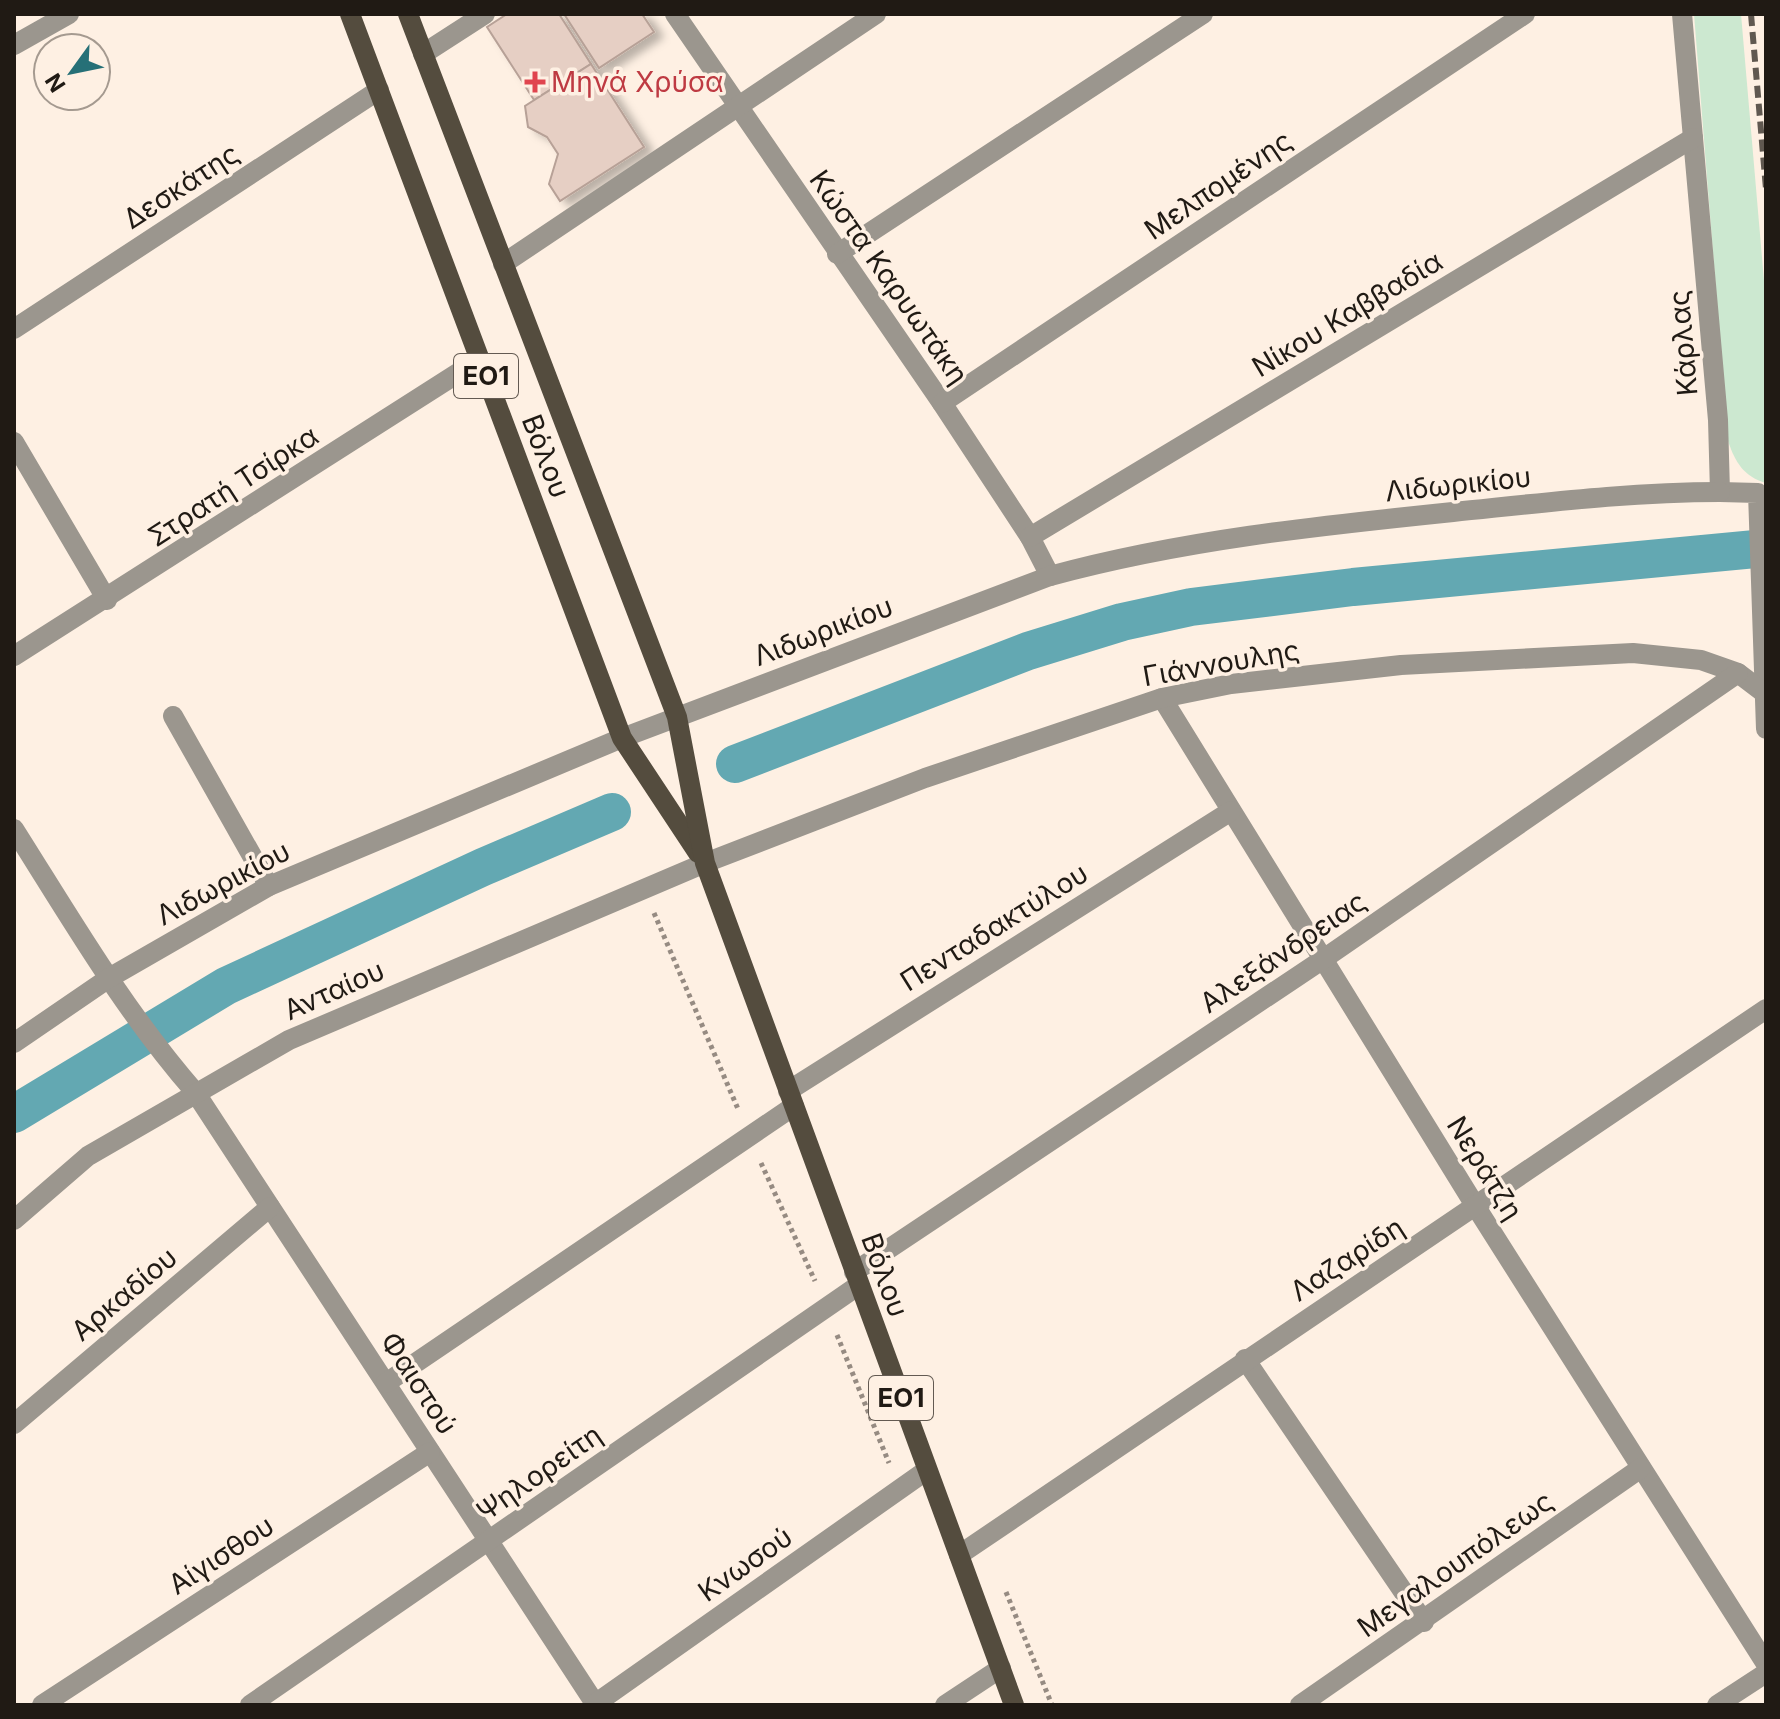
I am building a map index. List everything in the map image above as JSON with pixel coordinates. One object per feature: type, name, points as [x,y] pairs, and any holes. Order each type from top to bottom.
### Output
[{"type":"main road","name":"Βόλου","points":[[350,14],[622,738]]},
{"type":"main road","name":"Βόλου","points":[[408,14],[677,717]]},
{"type":"main road","name":"ΕΟ1","points":[[677,717],[705,863]]},
{"type":"main road","name":"ΕΟ1","points":[[622,738],[705,863]]},
{"type":"main road","name":"Βόλου","points":[[705,863],[1014,1705]]},
{"type":"street","points":[[14,45],[69,14]]},
{"type":"street","points":[[423,54],[485,14]]},
{"type":"street","name":"Κώστα Καρυωτάκη","points":[[675,14],[942,403],[1030,537],[1050,576]]},
{"type":"street","points":[[503,264],[876,14]]},
{"type":"street","points":[[837,254],[1203,14]]},
{"type":"street","name":"Μελπομένης","points":[[942,403],[1525,14]]},
{"type":"street","name":"Κάρλας","points":[[1682,14],[1718,420],[1720,492]]},
{"type":"street","name":"Δεσκάτης","points":[[14,329],[379,90]]},
{"type":"street","name":"Νίκου Καββαδία","points":[[1030,537],[1693,138]]},
{"type":"street","name":"Στρατή Τσίρκα","points":[[14,656],[107,600],[480,359]]},
{"type":"street","points":[[14,442],[107,600]]},
{"type":"street","name":"Λιδωρικίου","points":[[14,1043],[109,978],[269,886],[622,738],[1050,576],[1116,558],[1291,527],[1656,492],[1720,492]]},
{"type":"street","points":[[1720,492],[1761,499],[1766,729]]},
{"type":"street","name":"Γιάννουλης","points":[[705,863],[925,778],[1162,698],[1231,684],[1401,665],[1633,653],[1680,655],[1738,673],[1763,692]]},
{"type":"street","name":"Αλεξάνδρειας","points":[[857,1278],[1738,673]]},
{"type":"street","name":"Νεράτζη","points":[[1162,698],[1476,1207],[1766,1664]]},
{"type":"street","points":[[173,716],[269,886]]},
{"type":"street","name":"Πενταδακτύλου","points":[[386,1383],[791,1098],[1231,811]]},
{"type":"street","name":"Φαιστού","points":[[14,829],[159,1051],[195,1092],[596,1704]]},
{"type":"street","name":"Ανταίου","points":[[14,1220],[88,1156],[289,1040],[705,863]]},
{"type":"street","name":"Λαζαρίδη","points":[[959,1555],[1766,1009]]},
{"type":"street","name":"Αρκαδίου","points":[[15,1421],[270,1207]]},
{"type":"street","name":"Ψηλορείτη","points":[[250,1705],[489,1542],[857,1278]]},
{"type":"street","points":[[1245,1359],[1424,1622]]},
{"type":"street","name":"Αίγισθου","points":[[42,1705],[430,1452]]},
{"type":"street","name":"Μεγαλουπόλεως","points":[[1300,1705],[1424,1622],[1641,1468]]},
{"type":"street","name":"Κνωσού","points":[[596,1704],[927,1470]]},
{"type":"street","points":[[945,1705],[1001,1668]]},
{"type":"street","points":[[1717,1705],[1766,1673]]},
{"type":"path","points":[[985,1539],[1052,1705]]},
{"type":"green space","points":[[1694,14],[1741,14],[1766,304],[1766,483],[1741,468],[1728,441]]},
{"type":"building","points":[[507,14],[559,14],[591,64],[534,100],[487,27]]},
{"type":"building","points":[[564,14],[642,14],[654,32],[599,68]]},
{"type":"building","points":[[591,64],[644,147],[560,201],[549,184],[558,154],[547,137],[528,127],[525,106]]},
{"type":"waterway","points":[[735,764],[1028,651],[1122,622],[1191,607],[1353,587],[1766,548]]},
{"type":"waterway","points":[[14,1114],[226,986],[483,867],[612,812]]},
{"type":"railway","points":[[1751,14],[1766,189]]},
{"type":"place","name":"Μηνά Χρύσα","points":[[535,82]]}]
